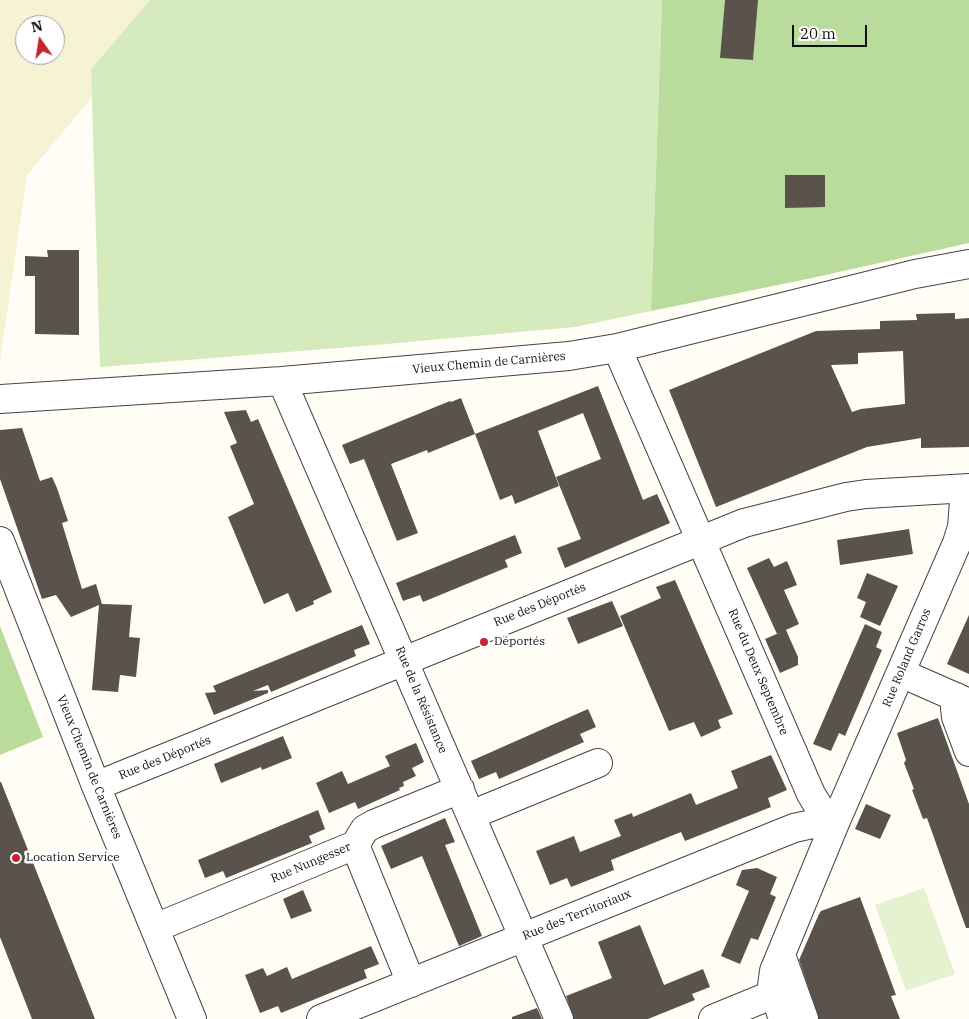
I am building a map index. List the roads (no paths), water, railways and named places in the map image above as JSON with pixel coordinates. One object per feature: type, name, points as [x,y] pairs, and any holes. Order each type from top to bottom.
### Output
[{"type":"street","name":"Vieux Chemin de Carnières","points":[[0,399],[282,380],[549,358],[617,348],[915,274],[969,264]]},
{"type":"street","name":"Rue du Deux Septembre","points":[[617,348],[811,794],[822,812],[835,823]]},
{"type":"street","name":"Rue de la Résistance","points":[[282,380],[560,1019]]},
{"type":"street","name":"Rue des Déportés","points":[[96,786],[701,539],[762,517],[846,497],[886,492],[967,488]]},
{"type":"street","name":"Rue Roland Garros","points":[[835,823],[957,543],[962,527],[967,488]]},
{"type":"street","name":"Vieux Chemin de Carnières","points":[[0,541],[96,786],[192,1019]]},
{"type":"street","points":[[901,673],[962,700],[955,708],[956,717],[969,752]]},
{"type":"street","points":[[471,815],[598,762]]},
{"type":"street","name":"Rue Nungesser","points":[[155,928],[355,845],[365,829],[374,824],[460,789]]},
{"type":"street","name":"Rue des Territoriaux","points":[[321,1019],[794,828],[817,823],[835,823]]},
{"type":"street","points":[[783,1019],[774,994],[772,979],[835,823]]},
{"type":"street","points":[[355,845],[411,983]]},
{"type":"street","points":[[781,955],[804,1019]]},
{"type":"street","points":[[713,1019],[774,994]]},
{"type":"place","name":"Déportés","points":[[484,642]]},
{"type":"place","name":"Location Service","points":[[16,858]]}]
